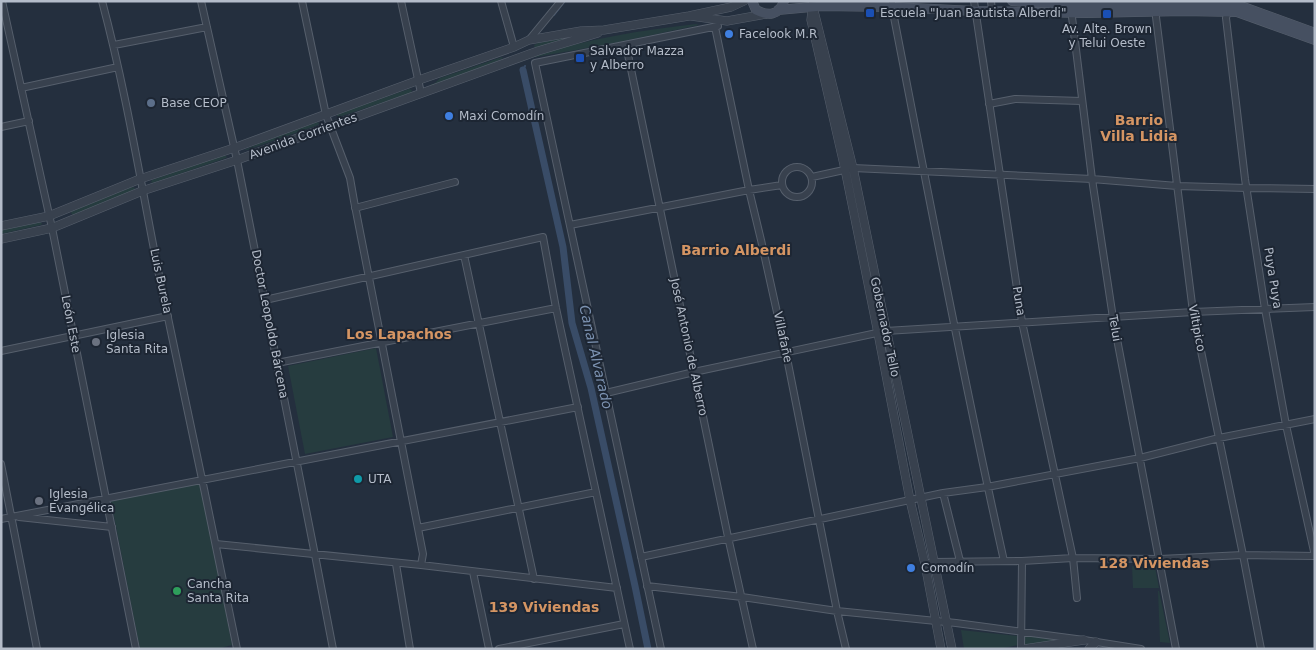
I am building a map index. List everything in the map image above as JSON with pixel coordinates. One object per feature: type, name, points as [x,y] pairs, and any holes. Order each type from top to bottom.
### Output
[{"type":"main road","points":[[752,1],[756,10],[766,14],[771,14],[778,10],[782,7],[784,1]]},
{"type":"main road","points":[[1012,1],[1071,8]]},
{"type":"main road","points":[[778,10],[812,4],[892,4],[975,11],[1086,6],[1238,5],[1315,33]]},
{"type":"main road","points":[[1229,6],[1237,12],[1315,40]]},
{"type":"street","name":"León Este","points":[[2,1],[52,228],[136,649]]},
{"type":"street","name":"Luis Burela","points":[[102,1],[114,45],[142,191],[216,544],[235,648]]},
{"type":"street","name":"Doctor Leopoldo Bárcena","points":[[201,1],[237,160],[333,649]]},
{"type":"street","points":[[302,1],[326,115],[350,178],[423,554],[421,565]]},
{"type":"street","points":[[401,1],[421,93]]},
{"type":"street","points":[[501,1],[514,47]]},
{"type":"street","points":[[529,40],[562,1]]},
{"type":"street","name":"Avenida Corrientes","points":[[1,226],[49,216],[140,179],[234,148],[529,40],[689,16],[731,7],[744,1]]},
{"type":"street","name":"Puna","points":[[974,1],[1022,322],[1073,558],[1077,598]]},
{"type":"street","points":[[992,1],[992,11]]},
{"type":"street","name":"Gobernador Tello","points":[[812,4],[811,20],[849,168],[882,332],[952,649]]},
{"type":"street","points":[[892,4],[987,487],[1004,560]]},
{"type":"street","name":"Puya Puya","points":[[1229,6],[1226,18],[1247,188],[1265,309],[1286,425],[1315,556]]},
{"type":"street","name":"Viltipico","points":[[1154,7],[1193,312],[1261,649]]},
{"type":"street","name":"Telui","points":[[1071,8],[1092,179],[1113,318],[1176,649]]},
{"type":"street","name":"Avenida Corrientes","points":[[689,16],[727,21],[766,14]]},
{"type":"street","points":[[536,63],[715,27],[727,21]]},
{"type":"street","points":[[114,45],[207,27]]},
{"type":"street","name":"Villafañe","points":[[715,27],[786,353],[846,649]]},
{"type":"street","name":"Avenida Corrientes","points":[[1,239],[52,228],[142,191],[237,160],[527,55],[585,38],[604,30]]},
{"type":"street","name":"José Antonio de Alberro","points":[[626,45],[753,649]]},
{"type":"street","points":[[527,55],[536,63],[661,649]]},
{"type":"street","points":[[21,88],[118,67]]},
{"type":"street","points":[[989,104],[1015,99],[1082,101]]},
{"type":"street","points":[[1,127],[29,120]]},
{"type":"street","points":[[795,167],[806,169],[812,177],[813,182],[810,192],[800,198],[787,194],[782,185],[786,172],[795,167]]},
{"type":"street","points":[[812,177],[849,168],[1092,179],[1177,186],[1315,189]]},
{"type":"street","points":[[355,208],[455,182]]},
{"type":"street","points":[[570,225],[782,185]]},
{"type":"street","points":[[265,300],[542,237],[630,649]]},
{"type":"street","points":[[464,255],[534,579]]},
{"type":"street","points":[[606,393],[694,372],[882,332],[1193,312],[1315,307]]},
{"type":"street","points":[[277,363],[556,308]]},
{"type":"street","points":[[1,351],[168,316]]},
{"type":"street","name":"Gobernador Tello","points":[[882,332],[910,500],[925,564],[941,649]]},
{"type":"street","points":[[12,517],[578,407]]},
{"type":"street","points":[[641,556],[943,493],[987,487],[1140,458],[1219,438],[1315,419]]},
{"type":"street","points":[[1,464],[37,649]]},
{"type":"street","points":[[418,528],[596,492]]},
{"type":"street","points":[[943,493],[960,561]]},
{"type":"street","points":[[1,517],[112,527]]},
{"type":"street","points":[[216,544],[617,588]]},
{"type":"street","points":[[925,564],[934,562],[1022,561],[1073,558],[1160,559],[1243,555],[1315,556]]},
{"type":"street","points":[[1022,561],[1022,649],[1084,640]]},
{"type":"street","points":[[396,564],[410,649]]},
{"type":"street","points":[[473,572],[489,649]]},
{"type":"street","points":[[647,586],[837,611],[946,622],[1141,649]]},
{"type":"street","points":[[500,649],[624,624]]},
{"type":"street","points":[[1084,640],[1088,649],[1096,642]]},
{"type":"green space","points":[[699,25],[535,57],[594,40],[635,32]]},
{"type":"green space","points":[[577,35],[535,48],[534,45],[538,43]]},
{"type":"green space","points":[[502,57],[493,63],[430,85],[440,78]]},
{"type":"green space","points":[[409,89],[412,90],[411,93],[339,117],[337,116],[337,114]]},
{"type":"green space","points":[[317,122],[319,123],[318,125],[244,150],[257,143]]},
{"type":"green space","points":[[224,155],[226,158],[153,183],[151,182],[152,180]]},
{"type":"green space","points":[[132,187],[135,190],[73,215],[71,213],[72,211]]},
{"type":"green space","points":[[42,223],[41,225],[1,234],[1,230]]},
{"type":"green space","points":[[376,348],[393,437],[305,454],[288,366]]},
{"type":"green space","points":[[201,483],[232,645],[217,649],[140,649],[111,501]]},
{"type":"green space","points":[[1132,566],[1155,567],[1159,588],[1133,588]]},
{"type":"green space","points":[[1159,591],[1170,643],[1160,642]]},
{"type":"green space","points":[[961,630],[1019,636],[1018,645],[1000,649],[964,649]]},
{"type":"green space","points":[[1025,636],[1064,640],[1023,646]]},
{"type":"waterway","points":[[554,15],[565,1]]},
{"type":"waterway","name":"Canal Alvarado","points":[[523,70],[525,66]]},
{"type":"waterway","name":"Canal Alvarado","points":[[523,70],[563,247],[572,323],[591,388],[648,649]]},
{"type":"place","name":"Escuela \"Juan Bautista Alberdi\"","points":[[870,13]]},
{"type":"place","name":"Av. Alte. Brown y Telui Oeste","points":[[1107,14]]},
{"type":"place","name":"Facelook M.R","points":[[729,34]]},
{"type":"place","name":"Salvador Mazza y Alberro","points":[[580,58]]},
{"type":"place","name":"Base CEOP","points":[[151,103]]},
{"type":"place","name":"Maxi Comodín","points":[[449,116]]},
{"type":"place","name":"Iglesia Santa Rita","points":[[96,342]]},
{"type":"place","name":"UTA","points":[[358,479]]},
{"type":"place","name":"Iglesia Evangélica","points":[[39,501]]},
{"type":"place","name":"Comodín","points":[[911,568]]},
{"type":"place","name":"Cancha Santa Rita","points":[[177,591]]},
{"type":"district","name":"Barrio Villa Lidia","points":[[1139,128]]},
{"type":"district","name":"Barrio Alberdi","points":[[736,250]]},
{"type":"district","name":"Los Lapachos","points":[[399,334]]},
{"type":"district","name":"128 Viviendas","points":[[1154,563]]},
{"type":"district","name":"139 Viviendas","points":[[544,607]]}]
